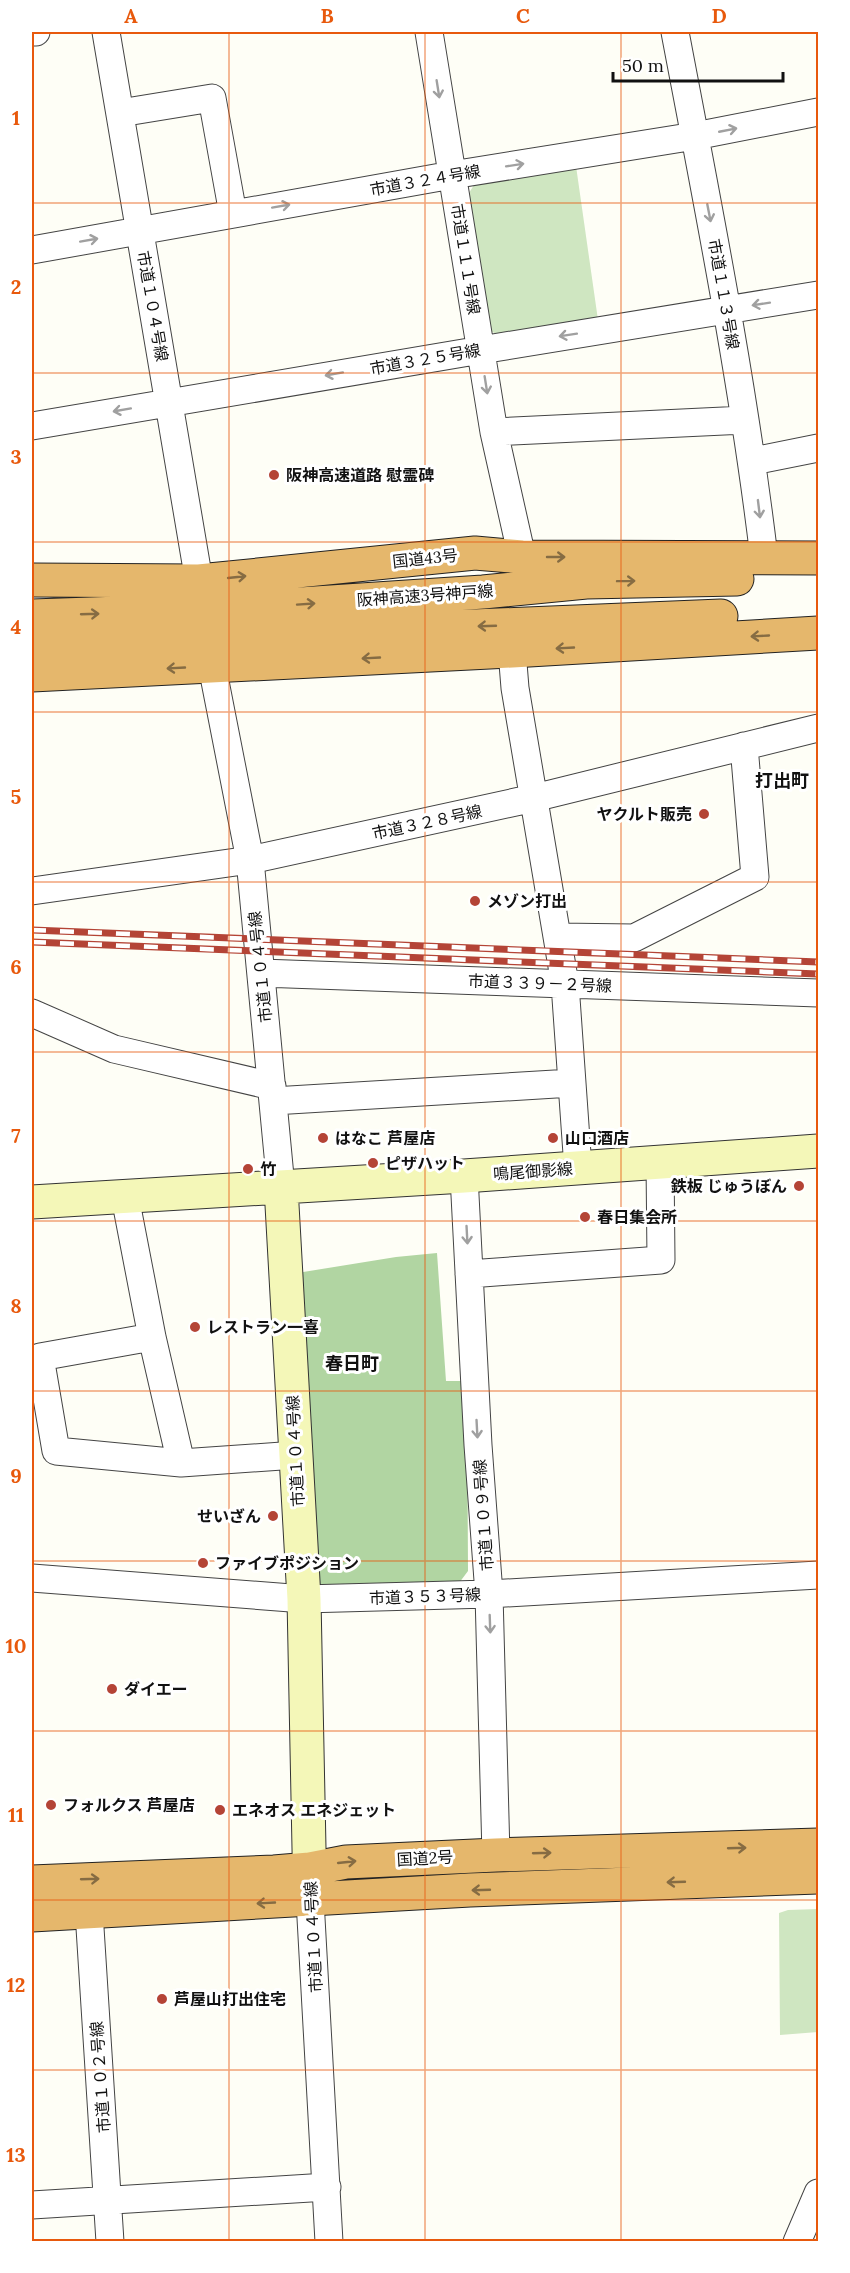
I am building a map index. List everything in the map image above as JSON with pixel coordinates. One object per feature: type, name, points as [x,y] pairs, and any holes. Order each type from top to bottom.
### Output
[{"type":"highway","name":"国道43号","points":[[32,580],[199,581],[475,553],[522,557],[819,558]]},
{"type":"highway","points":[[32,570],[199,581]]},
{"type":"highway","name":"阪神高速3号神戸線","points":[[32,616],[210,610],[483,592],[586,582],[819,578]]},
{"type":"highway","name":"阪神高速3号神戸線","points":[[32,644],[819,612]]},
{"type":"highway","points":[[32,675],[819,633]]},
{"type":"highway","name":"国道2号","points":[[32,1915],[89,1912],[310,1884],[346,1862],[819,1845]]},
{"type":"highway","name":"国道2号","points":[[32,1882],[310,1884],[470,1890],[819,1877]]},
{"type":"street","name":"市道１０４号線","points":[[106,32],[199,581]]},
{"type":"street","name":"市道１１１号線","points":[[429,32],[494,432],[522,557]]},
{"type":"street","name":"市道１１３号線","points":[[675,32],[728,309],[753,460],[764,557]]},
{"type":"street","points":[[120,113],[212,98],[233,214]]},
{"type":"street","name":"市道３２４号線","points":[[32,250],[452,175],[818,115]]},
{"type":"street","name":"市道３２５号線","points":[[32,426],[819,295]]},
{"type":"street","points":[[494,432],[745,420]]},
{"type":"street","points":[[753,460],[819,448]]},
{"type":"street","points":[[512,651],[515,688],[548,895],[558,937],[565,984],[578,1168]]},
{"type":"street","name":"市道１０４号線","points":[[212,666],[250,860],[281,1187],[304,1599],[310,1884],[329,2241]]},
{"type":"street","name":"市道３２８号線","points":[[32,891],[250,860],[534,798],[819,728]]},
{"type":"street","points":[[558,937],[634,938],[755,877],[744,746]]},
{"type":"street","name":"市道３３９－２号線","points":[[261,974],[818,993]]},
{"type":"street","points":[[818,993],[819,1004]]},
{"type":"street","points":[[32,1013],[114,1049],[273,1093],[572,1083]]},
{"type":"street","name":"鳴尾御影線","points":[[32,1202],[464,1176],[819,1151]]},
{"type":"street","points":[[469,1274],[661,1260],[660,1162]]},
{"type":"street","name":"市道１０９号線","points":[[464,1176],[478,1445],[489,1594],[496,1855]]},
{"type":"street","points":[[125,1197],[152,1336],[181,1463]]},
{"type":"street","points":[[152,1336],[40,1357],[56,1451],[181,1463],[296,1455]]},
{"type":"street","name":"市道３５３号線","points":[[32,1578],[304,1599],[489,1594],[819,1575]]},
{"type":"street","name":"市道１０２号線","points":[[89,1912],[110,2241]]},
{"type":"street","points":[[32,2205],[327,2187]]},
{"type":"street","points":[[797,2241],[819,2193]]},
{"type":"green space","points":[[576,166],[598,320],[501,337],[491,331],[469,193],[477,180]]},
{"type":"green space","points":[[437,1253],[446,1381],[467,1381],[468,1571],[459,1583],[331,1590],[315,1581],[297,1273],[396,1257]]},
{"type":"green space","points":[[818,1909],[818,2032],[780,2035],[779,1913],[788,1910]]},
{"type":"railway","points":[[32,930],[818,962]]},
{"type":"railway","points":[[32,942],[818,974]]},
{"type":"place","name":"阪神高速道路 慰霊碑","points":[[274,475]]},
{"type":"place","name":"ヤクルト販売","points":[[704,814]]},
{"type":"place","name":"メゾン打出","points":[[475,901]]},
{"type":"place","name":"はなこ 芦屋店","points":[[323,1138]]},
{"type":"place","name":"山口酒店","points":[[553,1138]]},
{"type":"place","name":"ピザハット","points":[[373,1163]]},
{"type":"place","name":"竹","points":[[248,1169]]},
{"type":"place","name":"鉄板 じゅうぼん","points":[[799,1186]]},
{"type":"place","name":"春日集会所","points":[[585,1217]]},
{"type":"place","name":"レストラン一喜","points":[[195,1327]]},
{"type":"place","name":"せいざん","points":[[273,1516]]},
{"type":"place","name":"ファイブポジション","points":[[203,1563]]},
{"type":"place","name":"ダイエー","points":[[112,1689]]},
{"type":"place","name":"フォルクス 芦屋店","points":[[51,1805]]},
{"type":"place","name":"エネオス エネジェット","points":[[220,1810]]},
{"type":"place","name":"芦屋山打出住宅","points":[[162,1999]]},
{"type":"district","name":"打出町","points":[[782,781]]},
{"type":"district","name":"春日町","points":[[352,1364]]}]
